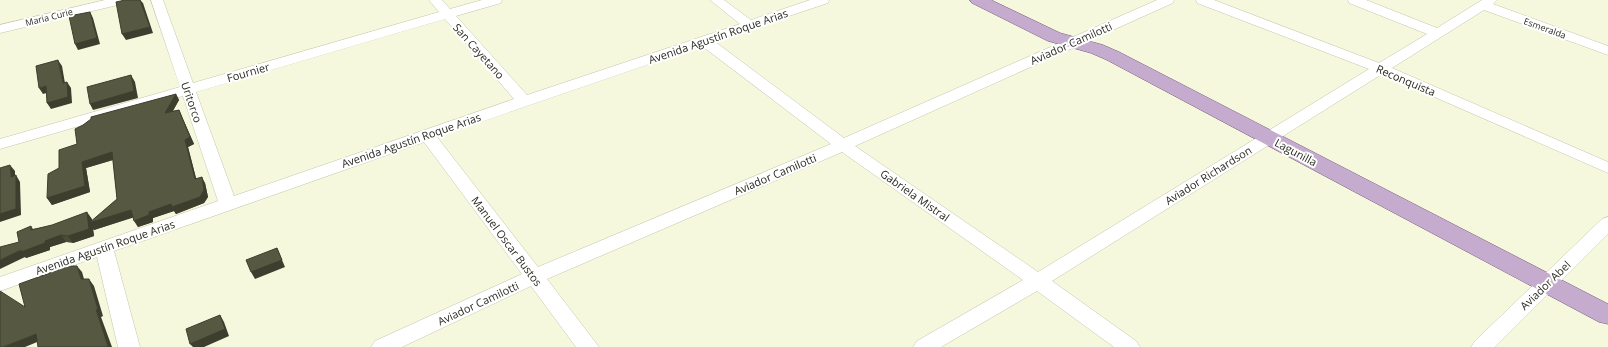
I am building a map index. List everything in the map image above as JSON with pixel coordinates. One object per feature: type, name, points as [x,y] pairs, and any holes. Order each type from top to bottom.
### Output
[{"type":"main road","name":"Lagunilla","points":[[978,0],[1046,34],[1113,56],[1608,315]]},
{"type":"street","name":"Maria Curie","points":[[0,29],[121,0]]},
{"type":"street","name":"Uritorco","points":[[157,0],[187,90],[228,204]]},
{"type":"street","name":"San Cayetano","points":[[435,0],[524,101]]},
{"type":"street","name":"Fournier","points":[[0,144],[496,0]]},
{"type":"street","points":[[716,0],[750,25]]},
{"type":"street","name":"Avenida Agustín Roque Arias","points":[[0,284],[524,101],[823,0]]},
{"type":"street","name":"Aviador Camilotti","points":[[382,347],[534,277],[843,145],[1168,0]]},
{"type":"street","name":"Reconquista","points":[[1202,0],[1380,68],[1608,168]]},
{"type":"street","points":[[1354,0],[1438,33]]},
{"type":"street","name":"Aviador Richardson","points":[[924,347],[1038,281],[1486,3]]},
{"type":"street","name":"Esmeralda","points":[[1486,3],[1608,51]]},
{"type":"street","name":"Gabriela Mistral","points":[[703,40],[843,145],[1038,281],[1129,347]]},
{"type":"street","name":"Manuel Oscar Bustos","points":[[427,135],[588,347]]},
{"type":"street","name":"Aviador Abel","points":[[1482,347],[1608,224]]},
{"type":"street","points":[[104,248],[129,347]]},
{"type":"building","points":[[125,0],[140,0],[150,27],[122,34],[116,2]]},
{"type":"building","points":[[90,12],[97,38],[75,44],[69,16]]},
{"type":"building","points":[[58,60],[63,83],[67,82],[68,97],[47,103],[46,86],[39,88],[36,66]]},
{"type":"building","points":[[131,75],[134,91],[90,104],[87,87]]},
{"type":"building","points":[[176,94],[165,113],[179,110],[190,137],[185,140],[195,179],[202,177],[204,190],[200,197],[172,207],[171,204],[149,212],[149,215],[134,221],[131,210],[89,223],[117,199],[112,152],[82,162],[85,186],[47,198],[48,174],[59,168],[59,150],[77,144],[75,129],[91,119],[91,117]]},
{"type":"building","points":[[10,165],[11,177],[16,175],[16,209],[0,214],[0,168]]},
{"type":"building","points":[[87,212],[89,229],[68,236],[61,235],[45,241],[45,243],[21,252],[21,250],[0,260],[0,247],[19,242],[17,232],[31,226],[31,230],[52,225]]},
{"type":"building","points":[[277,248],[282,260],[251,272],[246,260]]},
{"type":"building","points":[[69,266],[77,266],[81,279],[89,279],[98,309],[96,310],[108,347],[38,347],[36,334],[0,347],[0,291],[25,307],[19,284]]},
{"type":"building","points":[[220,315],[225,329],[190,344],[186,329]]}]
